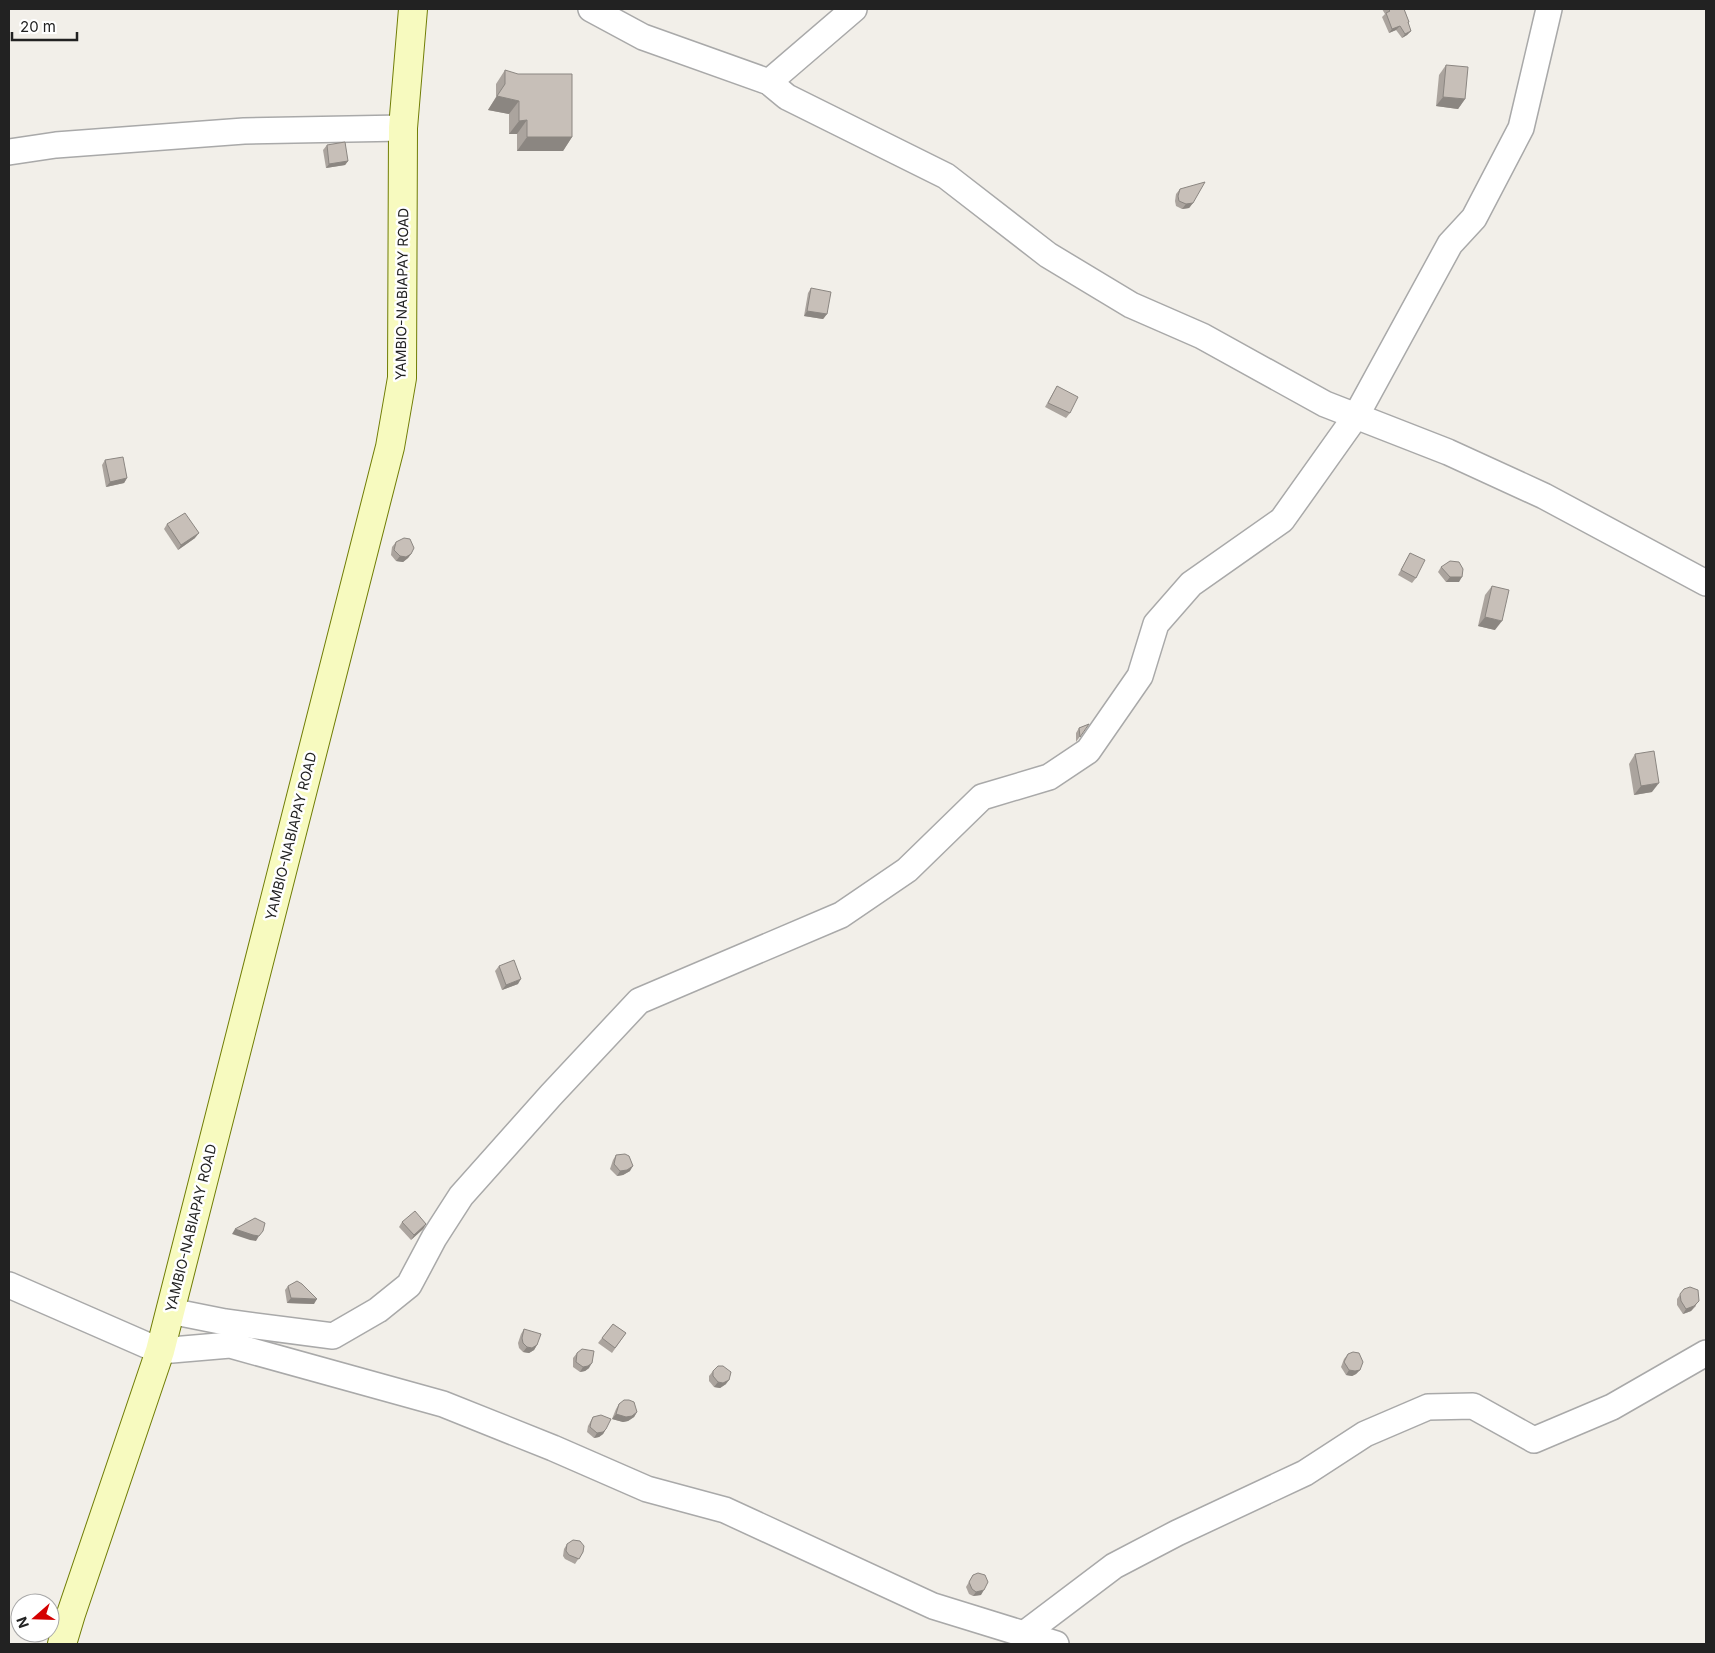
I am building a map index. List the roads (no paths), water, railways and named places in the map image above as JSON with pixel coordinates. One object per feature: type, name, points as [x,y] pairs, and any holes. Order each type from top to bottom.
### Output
[{"type":"main road","name":"YAMBIO-NABIAPAY ROAD","points":[[62,1644],[160,1351],[390,446],[402,378],[403,128],[413,9]]},
{"type":"street","points":[[591,9],[643,37],[769,82],[787,97],[946,176],[1048,254],[1130,305],[1202,336],[1325,404],[1448,452],[1544,496],[1706,583]]},
{"type":"street","points":[[769,82],[854,9]]},
{"type":"street","points":[[170,1311],[225,1322],[332,1336],[378,1310],[408,1285],[434,1238],[461,1196],[551,1095],[640,1001],[841,915],[907,870],[982,797],[1049,777],[1088,750],[1140,676],[1156,624],[1191,584],[1282,520],[1356,416],[1450,244],[1474,218],[1521,128],[1549,9]]},
{"type":"street","points":[[9,152],[56,145],[244,131],[403,128]]},
{"type":"street","points":[[9,1285],[160,1351],[230,1345],[443,1404],[553,1448],[647,1489],[725,1510],[933,1606],[1056,1644]]},
{"type":"street","points":[[1024,1634],[1114,1566],[1177,1533],[1305,1474],[1364,1434],[1428,1407],[1473,1406],[1534,1440],[1612,1407],[1706,1352]]}]
